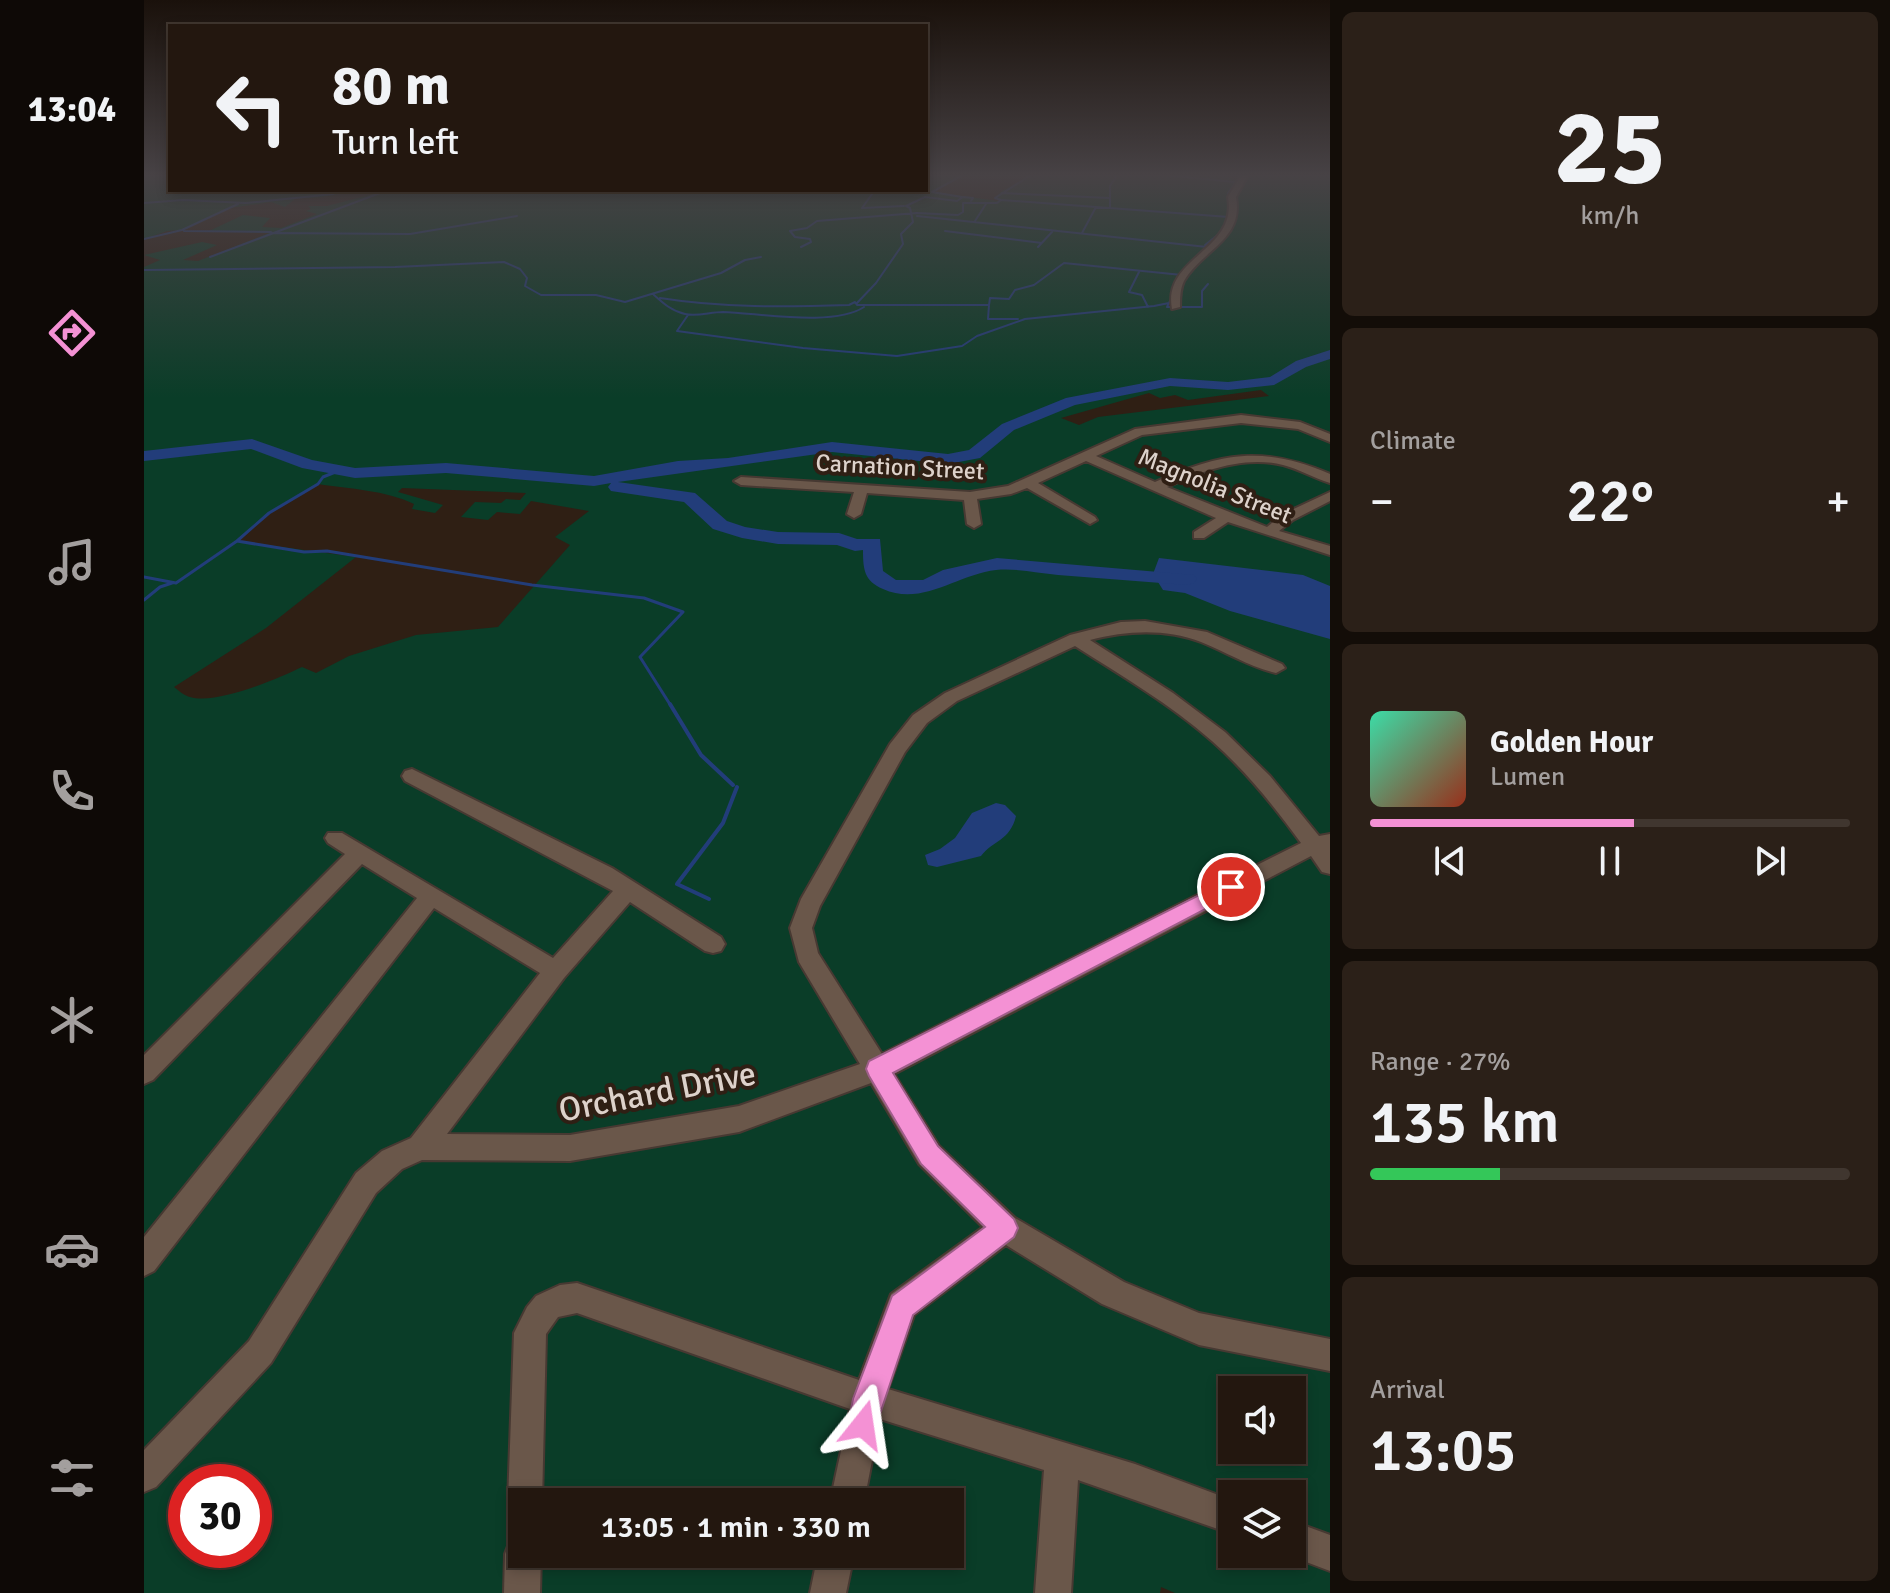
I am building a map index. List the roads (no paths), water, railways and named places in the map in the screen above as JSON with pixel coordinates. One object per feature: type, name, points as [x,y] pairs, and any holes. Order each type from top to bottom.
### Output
[{"type":"street","points":[[1175,307],[1179,282],[1207,249]]},
{"type":"street","name":"Carnation Street","points":[[741,481],[970,496],[993,494],[1028,483],[1139,432],[1241,419],[1300,426],[1330,438]]},
{"type":"street","name":"Magnolia Street","points":[[1085,456],[1226,517],[1330,551]]},
{"type":"street","points":[[1156,487],[1221,464],[1247,460],[1274,459],[1330,479]]},
{"type":"street","points":[[1028,483],[1090,520]]},
{"type":"street","points":[[854,514],[861,491]]},
{"type":"street","points":[[970,496],[974,524]]},
{"type":"street","points":[[1268,533],[1288,517],[1330,496]]},
{"type":"street","points":[[1199,535],[1226,517]]},
{"type":"street","points":[[1276,668],[1201,636],[1172,629],[1121,627],[1076,639],[951,697],[920,719],[897,749],[809,905],[801,928],[807,955],[929,1155],[1005,1228],[1113,1293],[1199,1329],[1330,1355]]},
{"type":"street","points":[[1076,639],[1172,701],[1218,736],[1325,851]]},
{"type":"street","points":[[412,776],[628,889],[713,944]]},
{"type":"street","points":[[335,838],[556,971]]},
{"type":"street","name":"Orchard Drive","points":[[144,1475],[260,1352],[366,1183],[392,1160],[421,1147],[471,1149],[585,1145],[739,1119],[878,1069],[1325,851]]},
{"type":"street","points":[[144,1072],[359,854]]},
{"type":"street","points":[[421,1147],[556,971],[628,889]]},
{"type":"street","points":[[144,1261],[430,897]]},
{"type":"street","points":[[850,1488],[868,1399],[902,1305],[1005,1228]]},
{"type":"street","points":[[525,1488],[530,1333],[537,1316],[547,1304],[562,1298],[577,1298],[868,1399],[1062,1458],[1218,1512]]},
{"type":"street","points":[[1053,1593],[1062,1458]]},
{"type":"street","points":[[1306,1544],[1330,1553]]},
{"type":"street","points":[[522,1593],[523,1568]]},
{"type":"street","points":[[828,1593],[833,1568]]},
{"type":"water","points":[[1159,558],[1303,575],[1330,586],[1330,639],[1230,611],[1185,593],[1163,590],[1153,574]]},
{"type":"water","points":[[996,803],[1005,805],[1016,816],[1010,831],[981,856],[937,867],[928,865],[925,855],[955,838],[972,813]]},
{"type":"waterway","points":[[210,257],[230,249]]},
{"type":"waterway","points":[[857,303],[876,283],[899,249]]},
{"type":"waterway","points":[[1194,260],[1205,249]]},
{"type":"waterway","points":[[144,270],[395,267],[504,262],[520,269],[527,278],[525,286],[541,295],[596,295],[625,302],[721,273],[745,260],[761,257]]},
{"type":"waterway","points":[[989,305],[990,298],[1009,299],[1015,290],[1034,285],[1064,263],[1182,275]]},
{"type":"waterway","points":[[1139,272],[1129,292],[1142,295],[1148,307]]},
{"type":"waterway","points":[[1169,303],[1167,307],[1202,307],[1202,291],[1208,284]]},
{"type":"waterway","points":[[654,295],[672,309],[690,315],[723,312],[816,318],[851,313],[864,307]]},
{"type":"waterway","points":[[1169,303],[1173,295]]},
{"type":"waterway","points":[[660,298],[754,306],[849,305],[855,302],[857,305],[989,305]]},
{"type":"waterway","points":[[1148,307],[1169,303]]},
{"type":"waterway","points":[[989,305],[988,319],[1018,319]]},
{"type":"waterway","points":[[688,315],[677,331],[803,348],[897,356],[962,346],[977,336],[1025,319],[1148,307]]},
{"type":"waterway","points":[[144,456],[252,444],[308,464],[355,473],[446,468],[594,481],[678,466],[728,463],[832,447],[948,459],[974,454],[1008,427],[1071,401],[1170,382],[1228,386],[1274,381],[1301,364],[1330,354]]},
{"type":"waterway","points":[[237,541],[269,513],[318,484],[323,477],[338,471]]},
{"type":"waterway","points":[[617,487],[689,497],[720,525],[742,532],[778,538],[839,539],[855,545],[873,543],[873,573],[890,585],[907,588],[928,586],[950,574],[997,564],[1187,579]]},
{"type":"waterway","points":[[144,577],[176,583],[237,541]]},
{"type":"waterway","points":[[237,541],[304,552],[327,551],[532,585],[644,598],[683,612],[640,657],[671,706]]},
{"type":"waterway","points":[[144,600],[160,587],[172,583]]},
{"type":"waterway","points":[[670,704],[701,755],[733,785]]},
{"type":"waterway","points":[[709,899],[677,884],[723,823],[737,787]]}]
